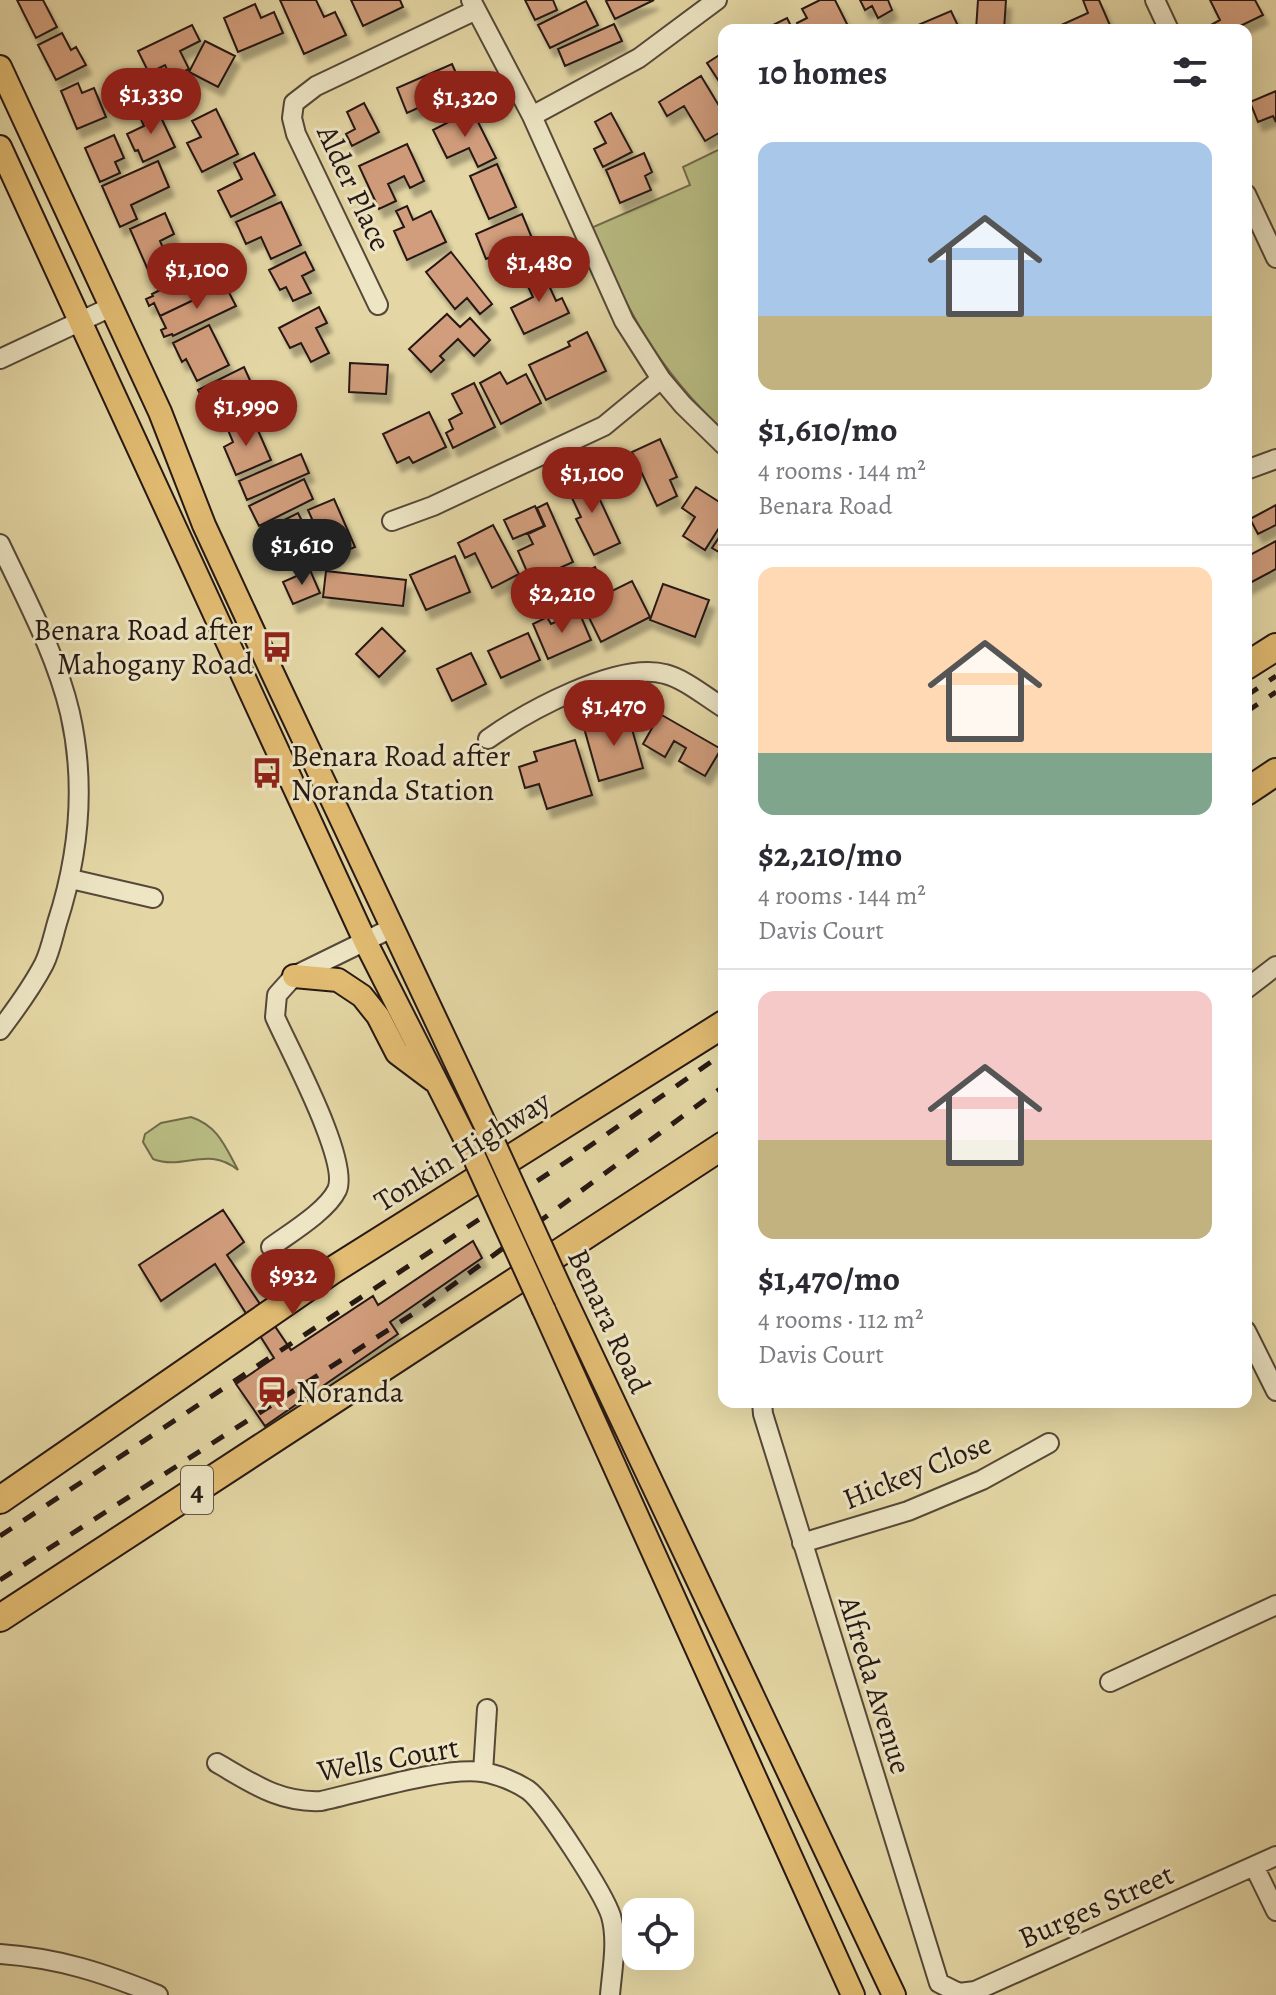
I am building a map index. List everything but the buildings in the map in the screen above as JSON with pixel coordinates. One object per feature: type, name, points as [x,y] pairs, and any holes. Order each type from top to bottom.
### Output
[{"type":"highway","points":[[1252,662],[1276,647]]},
{"type":"highway","points":[[1252,788],[1276,772]]},
{"type":"highway","name":"Tonkin Highway","points":[[0,1500],[333,1270],[718,1028]]},
{"type":"highway","name":"4","points":[[0,1618],[718,1149]]},
{"type":"main road","name":"Benara Road","points":[[0,67],[160,412],[204,525],[272,672],[894,1995]]},
{"type":"main road","name":"Benara Road","points":[[0,147],[365,941],[471,1150],[853,1995]]},
{"type":"main road","points":[[204,525],[211,566],[236,636],[233,638],[223,632]]},
{"type":"main road","name":"Benara Road","points":[[272,672],[283,726],[375,921],[365,941]]},
{"type":"main road","points":[[294,976],[338,980],[362,996],[378,1016],[397,1053],[437,1083]]},
{"type":"main road","points":[[837,1960],[846,1944],[870,1945]]},
{"type":"street","points":[[532,116],[639,58],[717,0]]},
{"type":"street","points":[[1155,0],[1166,24]]},
{"type":"street","points":[[474,5],[532,116],[624,321],[661,379],[718,439]]},
{"type":"street","name":"Alder Place","points":[[378,305],[296,134],[292,118],[294,103],[316,86],[474,5]]},
{"type":"street","points":[[1252,218],[1276,258]]},
{"type":"street","points":[[0,359],[111,307]]},
{"type":"street","points":[[392,521],[433,506],[604,426],[661,379]]},
{"type":"street","points":[[1252,468],[1276,459]]},
{"type":"street","points":[[0,544],[51,654],[70,713],[78,760],[79,815],[71,879],[45,962],[0,1030]]},
{"type":"street","points":[[488,739],[513,721],[583,688],[639,670],[668,674],[718,704]]},
{"type":"street","points":[[71,879],[153,898]]},
{"type":"street","points":[[271,1247],[329,1202],[337,1189],[340,1173],[332,1144],[275,1017],[277,995],[294,976],[392,928]]},
{"type":"street","points":[[1252,984],[1276,966]]},
{"type":"street","points":[[1252,1337],[1268,1353],[1276,1391]]},
{"type":"street","name":"Alfreda Avenue","points":[[762,1408],[939,1983]]},
{"type":"street","name":"Hickey Close","points":[[802,1543],[908,1511],[982,1480],[1049,1443]]},
{"type":"street","points":[[1110,1682],[1276,1605]]},
{"type":"street","name":"Wells Court","points":[[483,1772],[487,1709]]},
{"type":"street","name":"Wells Court","points":[[217,1763],[281,1798],[302,1802],[321,1801],[444,1774],[483,1772],[529,1791],[602,1894],[611,1918],[614,1939],[610,1995]]},
{"type":"street","name":"Burges Street","points":[[939,1983],[959,1993],[975,1991],[1276,1856]]},
{"type":"street","points":[[1254,1866],[1276,1911]]},
{"type":"street","points":[[0,1954],[38,1957],[95,1970],[158,1995]]},
{"type":"green space","points":[[718,150],[718,425],[679,384],[646,337],[591,228],[690,185],[683,167]]},
{"type":"green space","points":[[191,1117],[214,1131],[238,1170],[216,1159],[164,1162],[153,1159],[143,1142],[145,1134],[161,1123]]},
{"type":"railway","points":[[1252,692],[1276,676]]},
{"type":"railway","points":[[1252,708],[1276,692]]},
{"type":"railway","points":[[0,1536],[581,1152],[718,1057]]},
{"type":"railway","points":[[0,1580],[416,1312],[718,1090]]},
{"type":"place","name":"Benara Road after Mahogany Road","points":[[277,647]]},
{"type":"place","name":"Benara Road after Noranda Station","points":[[267,773]]},
{"type":"place","name":"Noranda","points":[[272,1392]]}]
